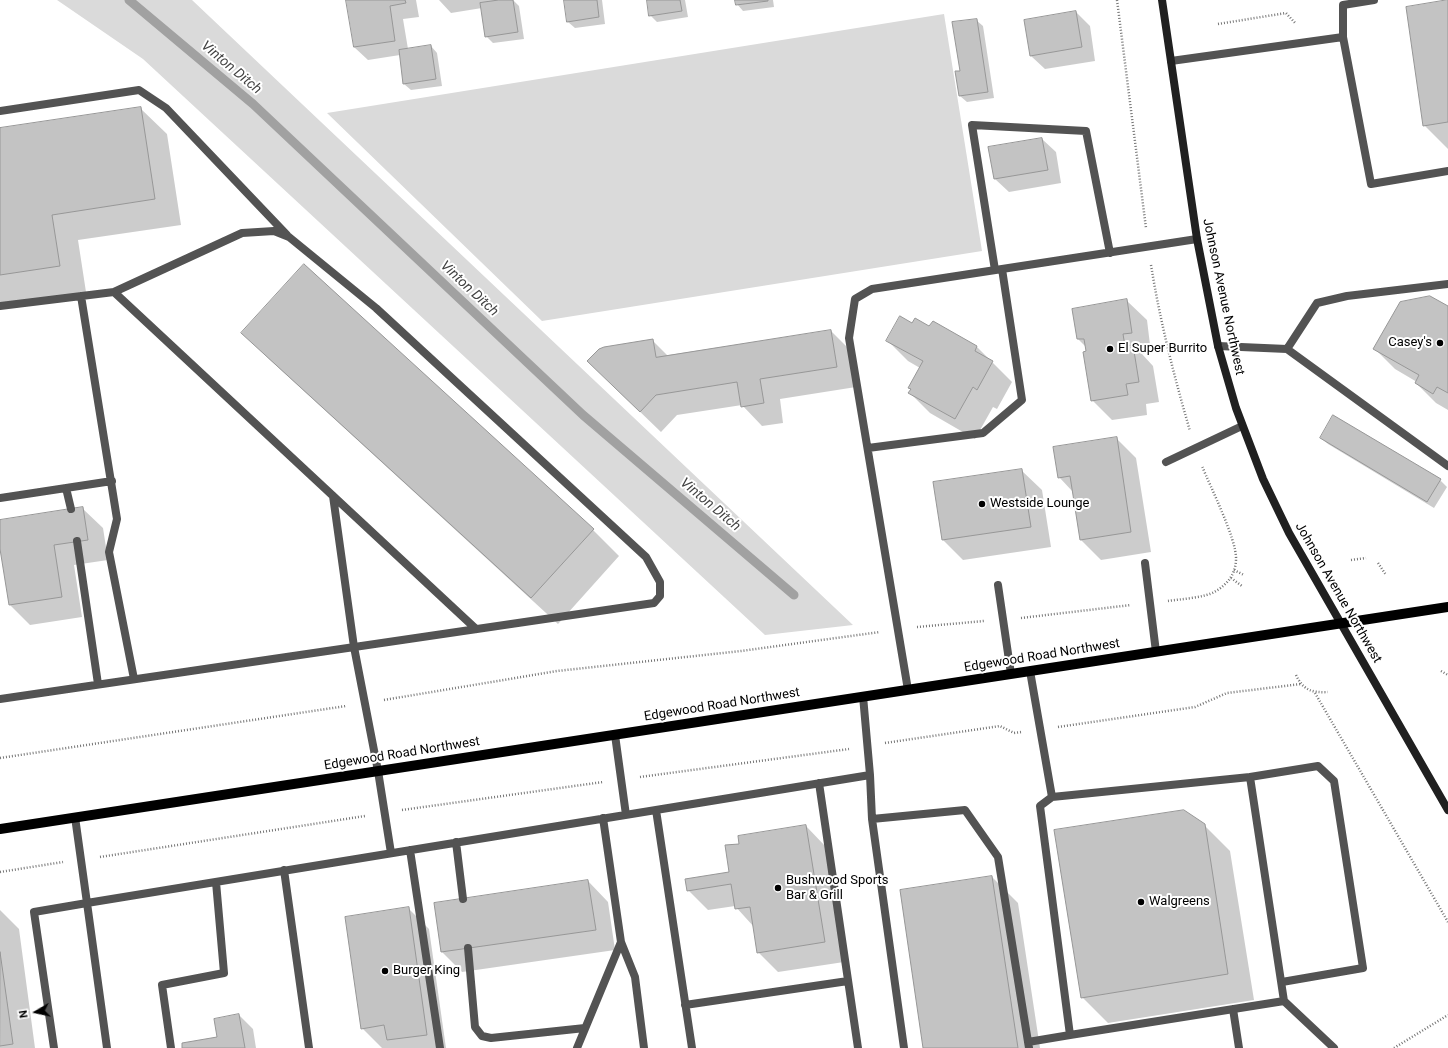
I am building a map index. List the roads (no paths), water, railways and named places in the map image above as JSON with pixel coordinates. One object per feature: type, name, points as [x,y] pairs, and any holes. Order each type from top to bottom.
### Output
[{"type":"main road","name":"Edgewood Road Northwest","points":[[0,829],[1448,607]]},
{"type":"street","name":"Johnson Avenue Northwest","points":[[1162,0],[1198,239],[1218,346],[1242,426],[1263,479],[1289,533],[1448,810]]},
{"type":"lane","points":[[1374,0],[1343,5],[1343,37],[1371,184],[1448,171]]},
{"type":"lane","points":[[1171,61],[1343,37]]},
{"type":"lane","points":[[0,111],[139,90],[166,108],[288,236],[376,308],[646,557],[660,582],[660,596],[654,603],[0,699]]},
{"type":"lane","points":[[868,448],[983,433],[1022,400],[972,125],[1086,131],[1110,253]]},
{"type":"lane","points":[[0,306],[114,292],[242,234],[274,231],[288,236]]},
{"type":"lane","points":[[908,690],[849,338],[855,299],[872,289],[1198,239]]},
{"type":"lane","points":[[1287,349],[1317,303],[1347,296],[1448,284]]},
{"type":"lane","points":[[114,292],[476,629]]},
{"type":"lane","points":[[82,296],[117,519],[109,552],[134,679]]},
{"type":"lane","points":[[1218,346],[1287,349],[1448,466]]},
{"type":"lane","points":[[1166,462],[1242,426]]},
{"type":"lane","points":[[0,498],[112,480]]},
{"type":"lane","points":[[66,488],[72,509]]},
{"type":"lane","points":[[334,496],[354,647],[378,771],[391,853]]},
{"type":"lane","points":[[77,542],[98,684]]},
{"type":"lane","points":[[1145,563],[1156,652]]},
{"type":"lane","points":[[998,586],[1011,674]]},
{"type":"lane","points":[[1030,671],[1052,797]]},
{"type":"lane","points":[[863,696],[870,775],[872,819],[904,1048]]},
{"type":"lane","points":[[615,735],[626,815]]},
{"type":"lane","points":[[1070,1035],[1040,806],[1052,797],[1250,776],[1318,766],[1334,781],[1363,968],[1282,982]]},
{"type":"lane","points":[[54,1048],[34,912],[870,775]]},
{"type":"lane","points":[[1250,776],[1284,1001],[1334,1048]]},
{"type":"lane","points":[[819,783],[858,1048]]},
{"type":"lane","points":[[656,810],[692,1048]]},
{"type":"lane","points":[[872,819],[965,810],[970,816],[998,857],[1029,1045],[1070,1035],[1284,1001]]},
{"type":"lane","points":[[75,817],[107,1048]]},
{"type":"lane","points":[[603,818],[621,942],[635,977],[644,1048]]},
{"type":"lane","points":[[456,842],[462,899]]},
{"type":"lane","points":[[410,850],[440,1048]]},
{"type":"lane","points":[[284,870],[309,1048]]},
{"type":"lane","points":[[171,1048],[162,985],[224,973],[216,882]]},
{"type":"lane","points":[[577,1048],[621,942]]},
{"type":"lane","points":[[468,948],[475,1027],[482,1036],[491,1038],[585,1028]]},
{"type":"lane","points":[[685,1005],[848,981]]},
{"type":"lane","points":[[1233,1009],[1239,1048]]},
{"type":"waterway","name":"Vinton Ditch","points":[[129,0],[253,104],[583,415],[794,595]]},
{"type":"place","name":"Casey's","points":[[1440,343]]},
{"type":"place","name":"El Super Burrito","points":[[1110,349]]},
{"type":"place","name":"Westside Lounge","points":[[982,504]]},
{"type":"place","name":"Bushwood Sports Bar & Grill","points":[[778,888]]},
{"type":"place","name":"Walgreens","points":[[1141,902]]},
{"type":"place","name":"Burger King","points":[[385,971]]}]
